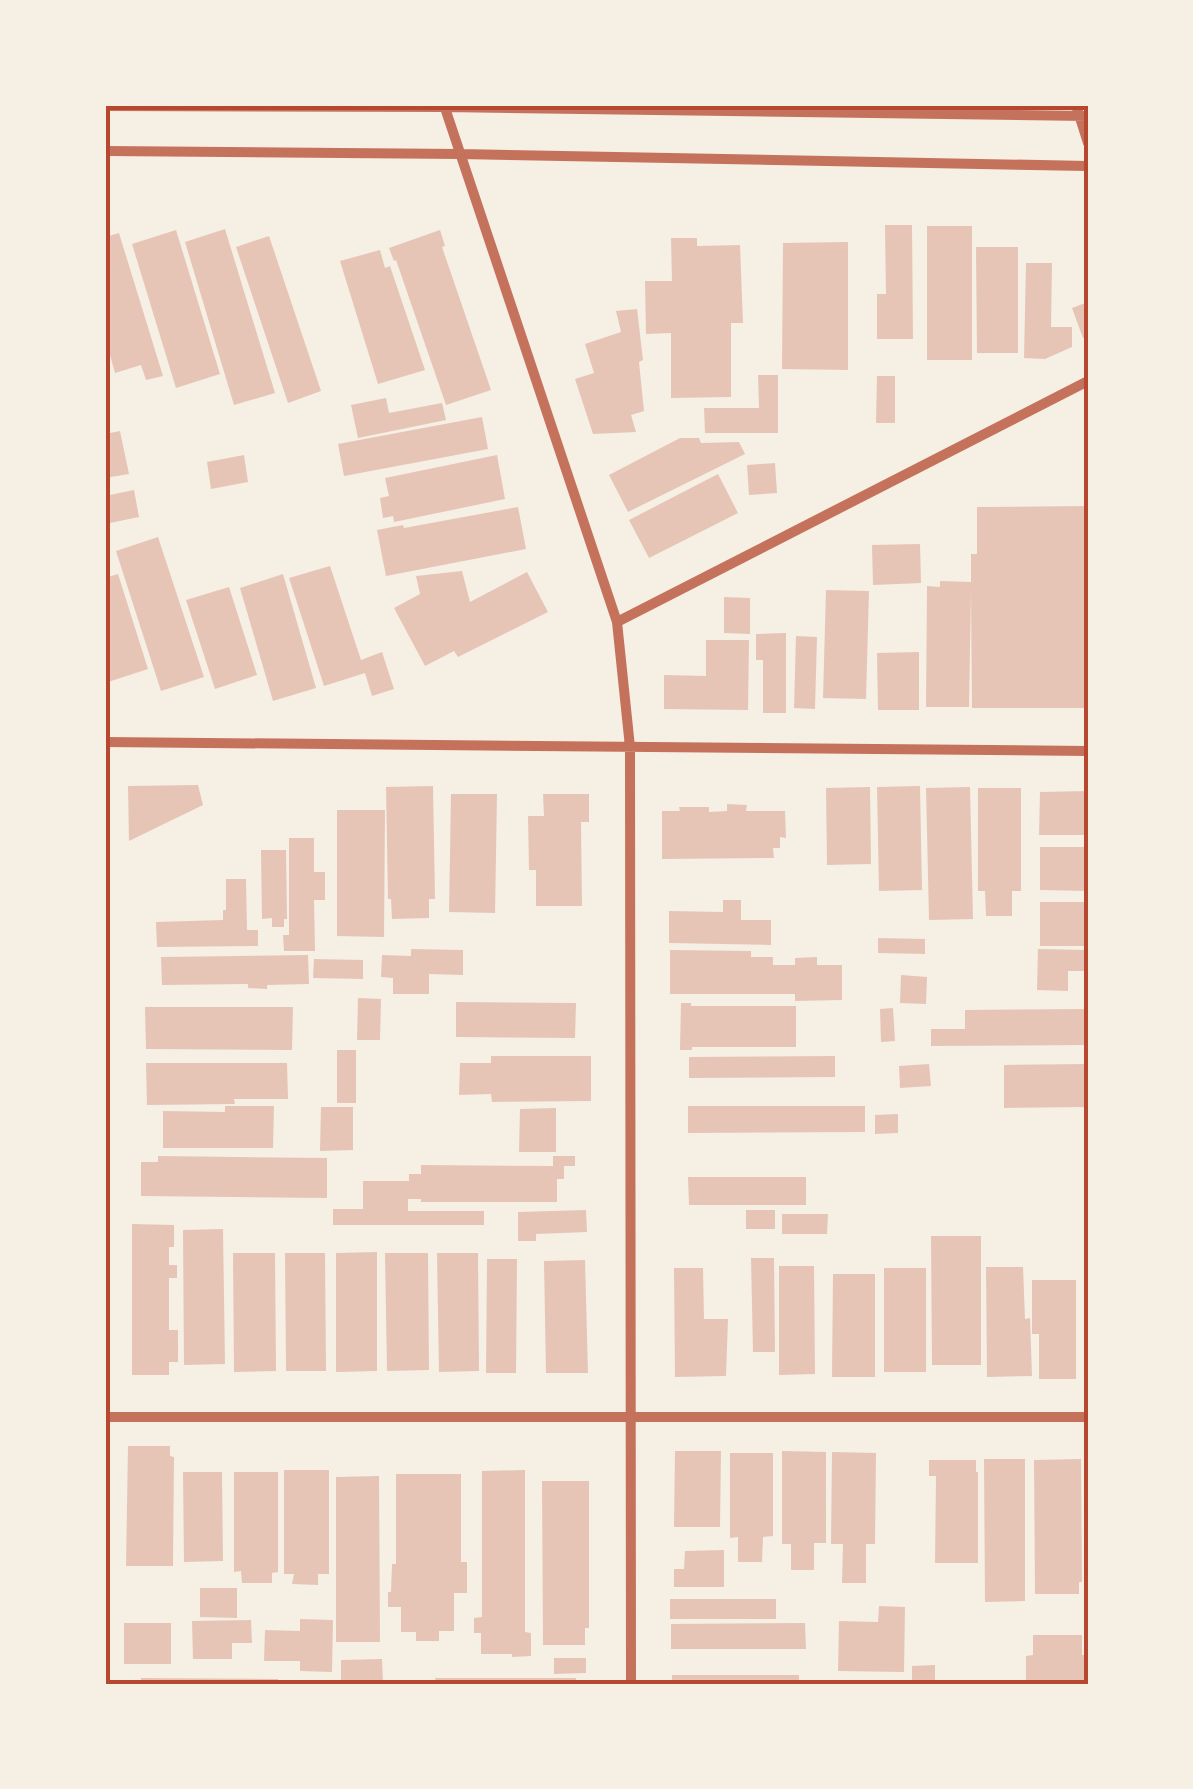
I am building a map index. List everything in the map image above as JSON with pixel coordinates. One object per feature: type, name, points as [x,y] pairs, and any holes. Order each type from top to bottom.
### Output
[{"type":"street","points":[[105,106],[1081,112],[1088,142]]},
{"type":"street","points":[[444,106],[617,622],[630,746],[631,1684]]},
{"type":"street","points":[[105,151],[1088,166]]},
{"type":"street","points":[[617,622],[1088,382]]},
{"type":"street","points":[[105,742],[1088,751]]},
{"type":"street","points":[[105,1417],[1088,1417]]},
{"type":"building","points":[[885,225],[912,225],[913,339],[877,339],[877,294],[886,294]]},
{"type":"building","points":[[927,226],[972,226],[972,360],[927,360]]},
{"type":"building","points":[[225,229],[275,393],[234,405],[185,242]]},
{"type":"building","points":[[176,230],[220,374],[176,388],[132,244]]},
{"type":"building","points":[[440,230],[445,246],[442,247],[491,390],[446,405],[389,248]]},
{"type":"building","points":[[119,233],[163,376],[146,380],[141,365],[115,373],[105,337],[105,237]]},
{"type":"building","points":[[269,236],[321,391],[288,403],[236,247]]},
{"type":"building","points":[[671,238],[697,238],[697,246],[740,245],[743,323],[731,323],[731,397],[671,398],[671,333],[646,334],[645,281],[672,281]]},
{"type":"building","points":[[848,242],[848,370],[782,369],[783,243]]},
{"type":"building","points":[[976,247],[1018,247],[1018,353],[977,353]]},
{"type":"building","points":[[380,250],[385,268],[390,266],[425,370],[378,384],[340,261]]},
{"type":"building","points":[[1026,263],[1052,263],[1051,327],[1072,327],[1072,347],[1045,359],[1024,358]]},
{"type":"building","points":[[1088,302],[1088,337],[1083,338],[1072,308]]},
{"type":"building","points":[[637,309],[644,411],[631,415],[636,432],[593,434],[575,379],[594,373],[585,344],[621,332],[616,311]]},
{"type":"building","points":[[758,375],[778,375],[778,433],[705,433],[704,408],[759,408]]},
{"type":"building","points":[[877,376],[895,376],[895,423],[876,423]]},
{"type":"building","points":[[386,398],[389,413],[442,403],[446,420],[358,438],[351,405]]},
{"type":"building","points":[[482,417],[488,449],[344,476],[338,444]]},
{"type":"building","points":[[120,431],[129,474],[105,478],[105,434]]},
{"type":"building","points":[[680,438],[699,438],[701,443],[739,442],[745,454],[628,512],[609,475]]},
{"type":"building","points":[[244,455],[248,482],[211,489],[207,462]]},
{"type":"building","points":[[497,455],[505,499],[394,522],[393,516],[383,518],[380,498],[389,496],[385,478]]},
{"type":"building","points":[[775,463],[777,493],[749,495],[747,465]]},
{"type":"building","points":[[718,474],[738,513],[649,558],[629,520]]},
{"type":"building","points":[[134,490],[139,517],[105,524],[105,496]]},
{"type":"building","points":[[1088,506],[1088,708],[972,708],[971,592],[969,707],[926,707],[927,586],[940,587],[940,581],[971,582],[971,554],[977,554],[977,507]]},
{"type":"building","points":[[518,507],[526,549],[386,576],[377,530]]},
{"type":"building","points":[[158,537],[204,677],[161,691],[116,551]]},
{"type":"building","points":[[920,544],[921,583],[873,585],[872,545]]},
{"type":"building","points":[[330,566],[361,660],[382,652],[394,689],[372,696],[365,673],[324,686],[289,578]]},
{"type":"building","points":[[462,571],[470,602],[527,572],[548,612],[458,657],[454,651],[425,666],[394,608],[420,594],[416,576]]},
{"type":"building","points":[[118,574],[148,669],[105,683],[105,578]]},
{"type":"building","points":[[283,574],[316,688],[273,701],[240,588]]},
{"type":"building","points":[[229,587],[257,675],[215,689],[186,600]]},
{"type":"building","points":[[826,590],[869,591],[866,699],[823,698]]},
{"type":"building","points":[[724,597],[750,598],[750,634],[724,633]]},
{"type":"building","points":[[786,633],[786,713],[763,713],[763,660],[756,660],[756,634]]},
{"type":"building","points":[[796,636],[817,637],[815,709],[794,708]]},
{"type":"building","points":[[706,640],[749,640],[748,710],[664,709],[664,675],[706,676]]},
{"type":"building","points":[[919,652],[919,710],[878,710],[877,653]]},
{"type":"building","points":[[198,785],[203,805],[129,841],[128,786]]},
{"type":"building","points":[[433,786],[435,899],[429,899],[429,918],[392,919],[388,899],[386,787]]},
{"type":"building","points":[[920,786],[922,890],[879,891],[877,787]]},
{"type":"building","points":[[870,787],[871,864],[827,865],[826,788]]},
{"type":"building","points":[[970,787],[973,919],[929,920],[926,788]]},
{"type":"building","points":[[978,788],[1021,788],[1021,891],[1012,891],[1012,916],[986,916],[985,891],[978,891]]},
{"type":"building","points":[[1088,791],[1088,835],[1039,835],[1040,792]]},
{"type":"building","points":[[451,794],[497,794],[495,913],[449,912]]},
{"type":"building","points":[[543,794],[589,794],[589,822],[581,822],[582,906],[536,906],[536,870],[529,870],[528,816],[544,816]]},
{"type":"building","points":[[727,804],[747,805],[746,811],[785,811],[786,838],[780,837],[780,848],[773,848],[774,858],[662,859],[662,811],[709,807],[709,812],[727,811]]},
{"type":"building","points":[[337,810],[385,810],[384,937],[337,936]]},
{"type":"building","points":[[289,838],[314,838],[314,872],[325,872],[325,900],[314,900],[315,951],[284,951],[283,935],[289,935]]},
{"type":"building","points":[[1040,847],[1088,847],[1088,891],[1040,890]]},
{"type":"building","points":[[261,850],[286,850],[284,927],[272,927],[272,918],[262,919]]},
{"type":"building","points":[[226,879],[246,879],[247,930],[258,930],[258,946],[157,947],[156,922],[223,920]]},
{"type":"building","points":[[723,900],[741,900],[741,920],[771,920],[771,945],[669,943],[669,911],[723,912]]},
{"type":"building","points":[[1040,902],[1088,902],[1088,946],[1040,946]]},
{"type":"building","points":[[878,938],[925,939],[925,954],[878,953]]},
{"type":"building","points":[[411,949],[463,950],[463,975],[429,974],[429,994],[393,994],[393,978],[381,977],[382,955],[411,956]]},
{"type":"building","points":[[1038,949],[1088,950],[1088,971],[1068,971],[1068,991],[1037,990]]},
{"type":"building","points":[[670,950],[751,951],[751,957],[773,957],[773,965],[795,965],[795,958],[817,957],[817,965],[842,965],[842,1000],[795,1001],[795,994],[670,994]]},
{"type":"building","points":[[308,955],[309,984],[267,985],[267,989],[248,988],[248,984],[162,985],[161,957]]},
{"type":"building","points":[[314,959],[363,960],[363,979],[313,978]]},
{"type":"building","points":[[901,975],[927,977],[926,1004],[900,1003]]},
{"type":"building","points":[[358,998],[381,999],[380,1040],[357,1040]]},
{"type":"building","points":[[456,1002],[576,1003],[575,1038],[456,1037]]},
{"type":"building","points":[[681,1003],[796,1006],[796,1047],[680,1050]]},
{"type":"building","points":[[145,1007],[293,1007],[292,1050],[146,1049]]},
{"type":"building","points":[[893,1008],[895,1041],[881,1042],[880,1009]]},
{"type":"building","points":[[1088,1009],[1088,1045],[931,1046],[931,1029],[965,1029],[965,1010]]},
{"type":"building","points":[[337,1050],[356,1050],[356,1103],[337,1103]]},
{"type":"building","points":[[491,1056],[591,1056],[591,1101],[492,1102],[491,1094],[459,1095],[460,1063],[491,1063]]},
{"type":"building","points":[[835,1056],[835,1077],[689,1078],[689,1057]]},
{"type":"building","points":[[146,1063],[287,1063],[288,1099],[147,1105]]},
{"type":"building","points":[[929,1064],[931,1086],[900,1088],[899,1066]]},
{"type":"building","points":[[1088,1064],[1088,1107],[1004,1108],[1004,1065]]},
{"type":"building","points":[[225,1106],[274,1106],[273,1148],[163,1148],[163,1111],[225,1112]]},
{"type":"building","points":[[688,1106],[865,1106],[865,1132],[688,1133]]},
{"type":"building","points":[[321,1107],[353,1107],[353,1150],[320,1151]]},
{"type":"building","points":[[556,1108],[556,1152],[519,1152],[520,1109]]},
{"type":"building","points":[[898,1114],[898,1133],[875,1134],[875,1115]]},
{"type":"building","points":[[158,1156],[327,1158],[327,1198],[141,1196],[141,1162],[158,1162]]},
{"type":"building","points":[[553,1156],[575,1156],[575,1166],[564,1166],[564,1179],[557,1179],[557,1202],[408,1199],[408,1211],[484,1211],[484,1225],[333,1225],[333,1209],[363,1209],[363,1181],[409,1181],[409,1174],[421,1174],[421,1165],[553,1166]]},
{"type":"building","points":[[688,1177],[806,1177],[806,1205],[689,1205]]},
{"type":"building","points":[[586,1210],[587,1232],[536,1234],[536,1241],[518,1241],[518,1212]]},
{"type":"building","points":[[746,1210],[775,1210],[775,1229],[746,1229]]},
{"type":"building","points":[[782,1214],[828,1214],[827,1234],[782,1234]]},
{"type":"building","points":[[132,1224],[174,1225],[169,1265],[177,1265],[177,1278],[169,1278],[169,1330],[178,1330],[178,1362],[169,1362],[169,1375],[132,1375]]},
{"type":"building","points":[[223,1229],[225,1364],[184,1365],[183,1230]]},
{"type":"building","points":[[931,1236],[981,1236],[981,1365],[932,1365]]},
{"type":"building","points":[[377,1252],[377,1371],[336,1372],[336,1253]]},
{"type":"building","points":[[233,1253],[275,1253],[276,1371],[234,1372]]},
{"type":"building","points":[[285,1253],[325,1253],[326,1371],[286,1371]]},
{"type":"building","points":[[385,1253],[428,1253],[429,1370],[387,1371]]},
{"type":"building","points":[[437,1253],[478,1253],[479,1371],[439,1372]]},
{"type":"building","points":[[751,1258],[774,1258],[775,1352],[753,1352]]},
{"type":"building","points":[[487,1259],[517,1259],[516,1373],[486,1373]]},
{"type":"building","points":[[585,1260],[588,1373],[546,1373],[544,1261]]},
{"type":"building","points":[[779,1266],[814,1266],[815,1374],[779,1375]]},
{"type":"building","points":[[986,1267],[1023,1267],[1032,1376],[987,1377]]},
{"type":"building","points":[[1084,1267],[1088,1268],[1088,1383],[1084,1383]]},
{"type":"building","points":[[674,1268],[703,1268],[704,1319],[728,1319],[726,1376],[675,1377]]},
{"type":"building","points":[[884,1268],[926,1268],[926,1372],[884,1372]]},
{"type":"building","points":[[833,1274],[875,1274],[875,1377],[832,1377]]},
{"type":"building","points":[[1032,1280],[1076,1280],[1076,1379],[1039,1379],[1039,1334],[1032,1334]]},
{"type":"building","points":[[128,1446],[170,1446],[170,1456],[174,1457],[173,1566],[126,1566]]},
{"type":"building","points":[[675,1451],[721,1451],[720,1527],[674,1527]]},
{"type":"building","points":[[782,1451],[826,1452],[826,1543],[814,1543],[814,1570],[791,1570],[791,1544],[782,1544]]},
{"type":"building","points":[[832,1452],[876,1453],[875,1544],[866,1544],[866,1583],[842,1583],[843,1544],[831,1544]]},
{"type":"building","points":[[730,1453],[773,1453],[773,1536],[763,1537],[762,1562],[738,1562],[738,1537],[730,1538]]},
{"type":"building","points":[[984,1459],[1025,1459],[1025,1601],[985,1602]]},
{"type":"building","points":[[1081,1459],[1079,1594],[1035,1594],[1034,1460]]},
{"type":"building","points":[[929,1460],[976,1460],[978,1563],[935,1563],[936,1476],[929,1476]]},
{"type":"building","points":[[284,1470],[329,1470],[329,1574],[318,1574],[318,1585],[292,1584],[294,1574],[284,1574]]},
{"type":"building","points":[[525,1470],[525,1632],[531,1633],[531,1656],[481,1654],[481,1633],[474,1633],[474,1618],[482,1617],[482,1471]]},
{"type":"building","points":[[183,1472],[222,1472],[223,1561],[184,1562]]},
{"type":"building","points":[[234,1472],[278,1472],[278,1572],[272,1573],[272,1583],[242,1583],[241,1571],[234,1572]]},
{"type":"building","points":[[396,1474],[461,1474],[461,1562],[467,1562],[467,1593],[454,1593],[454,1631],[439,1631],[439,1641],[416,1641],[416,1632],[401,1632],[401,1607],[388,1607],[392,1564],[396,1564]]},
{"type":"building","points":[[379,1476],[380,1642],[336,1642],[336,1477]]},
{"type":"building","points":[[542,1481],[589,1481],[589,1628],[585,1628],[585,1645],[543,1645]]},
{"type":"building","points":[[724,1550],[724,1587],[674,1587],[674,1569],[684,1569],[685,1551]]},
{"type":"building","points":[[200,1588],[237,1588],[237,1618],[200,1617]]},
{"type":"building","points":[[670,1599],[776,1599],[776,1619],[670,1619]]},
{"type":"building","points":[[879,1606],[905,1607],[904,1672],[838,1671],[839,1621],[878,1622]]},
{"type":"building","points":[[300,1619],[333,1620],[332,1672],[300,1671],[300,1661],[264,1661],[265,1630],[300,1631]]},
{"type":"building","points":[[251,1620],[252,1643],[232,1643],[232,1659],[193,1659],[192,1621]]},
{"type":"building","points":[[124,1623],[171,1623],[171,1664],[124,1664]]},
{"type":"building","points":[[805,1623],[806,1649],[671,1649],[671,1624]]},
{"type":"building","points":[[1033,1635],[1082,1635],[1082,1655],[1088,1655],[1088,1684],[1026,1684],[1026,1656],[1033,1655]]},
{"type":"building","points":[[554,1658],[586,1658],[586,1673],[554,1674]]},
{"type":"building","points":[[382,1659],[383,1684],[341,1684],[341,1660]]},
{"type":"building","points":[[935,1665],[935,1684],[912,1684],[912,1666]]},
{"type":"building","points":[[672,1675],[799,1675],[799,1684],[672,1684]]},
{"type":"building","points":[[141,1678],[278,1679],[278,1684],[141,1684]]},
{"type":"building","points":[[435,1678],[576,1678],[576,1684],[436,1684]]}]
